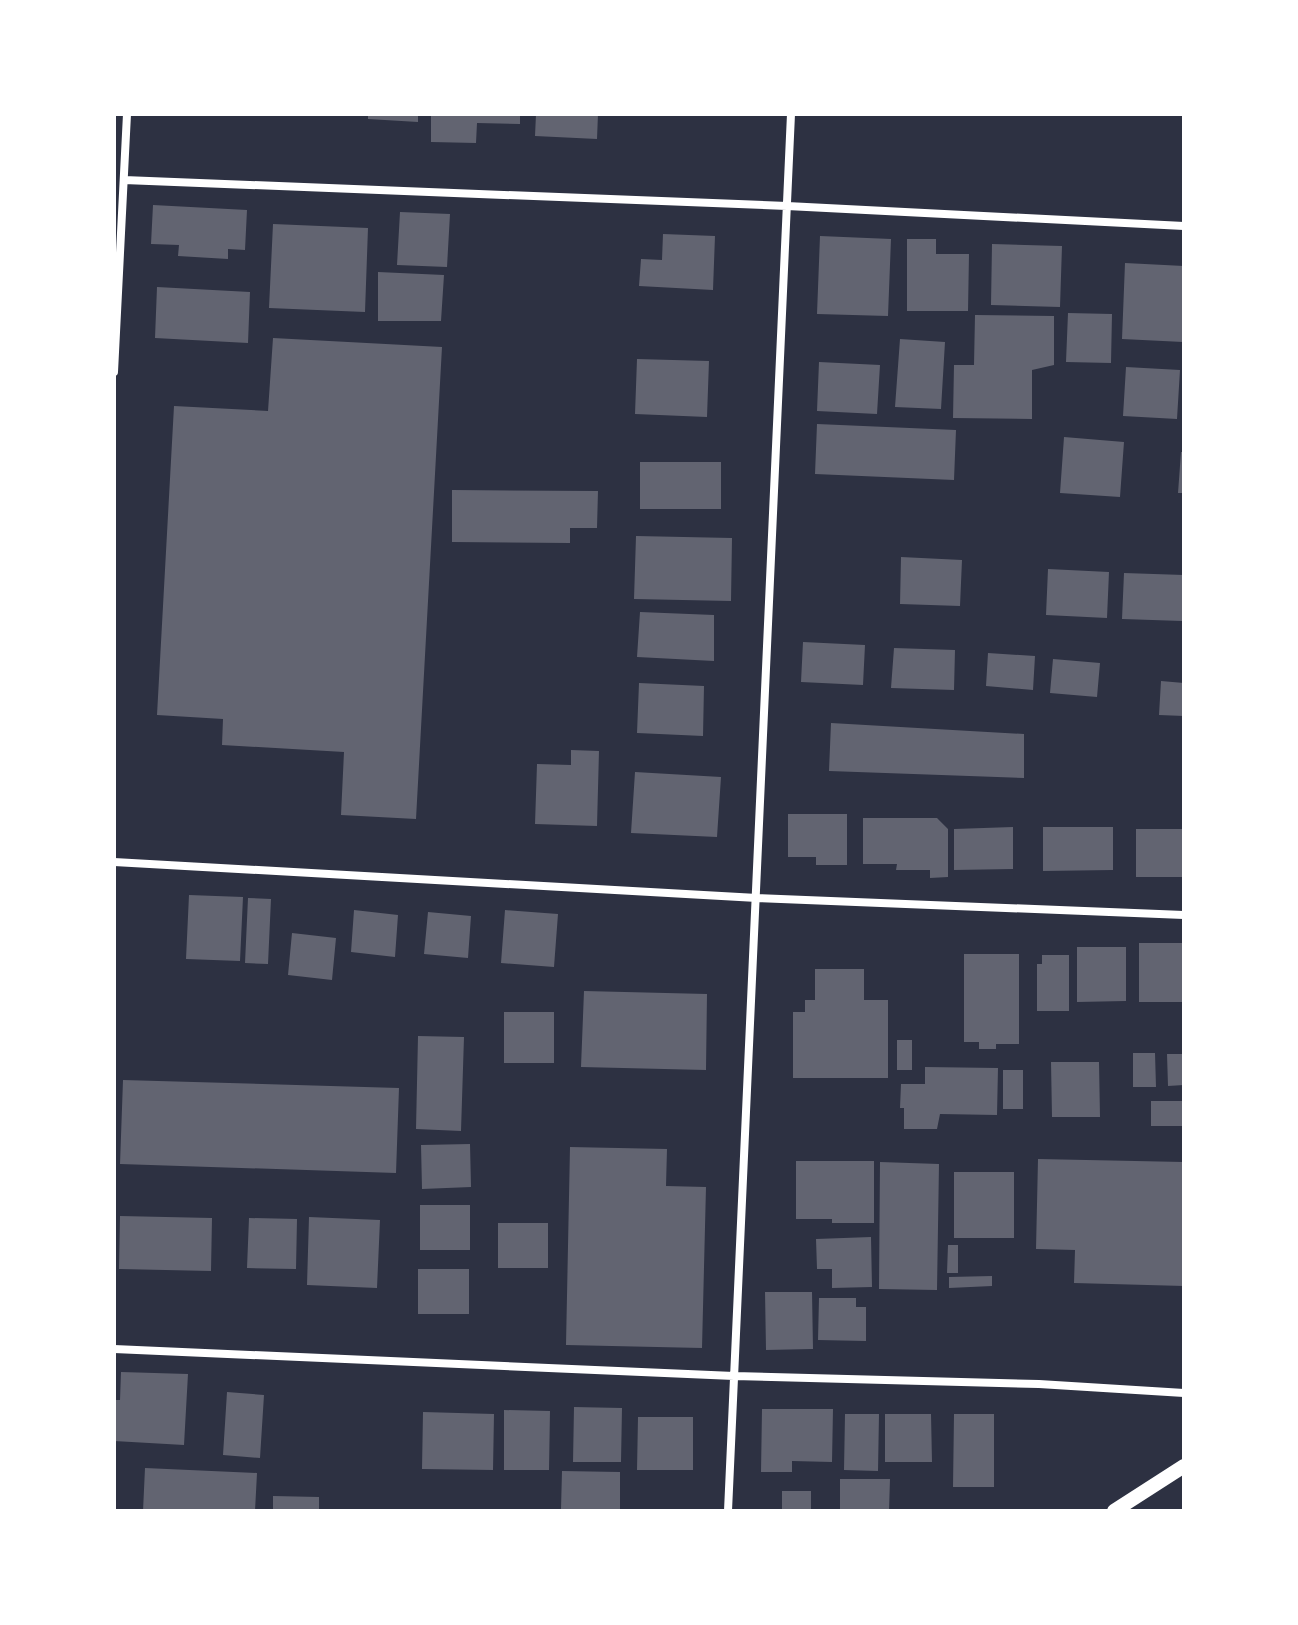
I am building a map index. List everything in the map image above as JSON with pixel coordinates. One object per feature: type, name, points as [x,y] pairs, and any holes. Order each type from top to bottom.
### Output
[{"type":"street","points":[[114,372],[127,114]]},
{"type":"street","points":[[728,1511],[791,114]]},
{"type":"street","points":[[124,180],[787,206],[1184,226]]},
{"type":"street","points":[[114,862],[757,898],[1184,915]]},
{"type":"street","points":[[114,1349],[734,1376],[1039,1384],[1184,1393]]},
{"type":"street","points":[[1114,1511],[1184,1466]]},
{"type":"building","points":[[368,114],[418,114],[418,122],[368,119]]},
{"type":"building","points":[[431,114],[520,114],[520,124],[477,123],[476,143],[431,142]]},
{"type":"building","points":[[536,114],[598,114],[597,139],[535,136]]},
{"type":"building","points":[[153,205],[247,210],[245,250],[228,249],[228,259],[178,256],[179,245],[151,244]]},
{"type":"building","points":[[400,212],[450,214],[447,267],[397,265]]},
{"type":"building","points":[[273,224],[368,228],[365,312],[269,308]]},
{"type":"building","points":[[663,234],[715,236],[713,290],[639,286],[641,259],[662,260]]},
{"type":"building","points":[[820,236],[891,239],[888,316],[817,314]]},
{"type":"building","points":[[907,239],[936,239],[936,254],[969,254],[968,311],[907,311]]},
{"type":"building","points":[[992,244],[1062,246],[1060,307],[991,305]]},
{"type":"building","points":[[1125,263],[1184,266],[1183,342],[1122,339]]},
{"type":"building","points":[[378,272],[444,275],[441,321],[378,321]]},
{"type":"building","points":[[157,287],[250,292],[248,343],[155,338]]},
{"type":"building","points":[[1068,313],[1112,314],[1111,363],[1066,362]]},
{"type":"building","points":[[975,315],[1054,316],[1054,365],[1032,370],[1032,419],[953,418],[954,365],[974,365]]},
{"type":"building","points":[[273,338],[442,347],[416,819],[341,815],[344,752],[222,745],[223,719],[157,715],[174,406],[268,411]]},
{"type":"building","points":[[900,339],[945,342],[941,409],[895,407]]},
{"type":"building","points":[[637,359],[709,361],[707,417],[635,414]]},
{"type":"building","points":[[819,362],[880,365],[877,414],[817,411]]},
{"type":"building","points":[[1126,367],[1180,370],[1177,419],[1123,416]]},
{"type":"building","points":[[817,424],[956,430],[954,480],[815,474]]},
{"type":"building","points":[[1064,437],[1124,442],[1120,497],[1060,493]]},
{"type":"building","points":[[1181,452],[1184,452],[1184,493],[1178,493]]},
{"type":"building","points":[[640,462],[721,462],[721,509],[640,509]]},
{"type":"building","points":[[452,490],[598,491],[597,528],[570,528],[570,543],[452,542]]},
{"type":"building","points":[[636,536],[732,538],[731,601],[634,599]]},
{"type":"building","points":[[901,557],[962,560],[960,606],[900,604]]},
{"type":"building","points":[[1048,569],[1109,572],[1107,618],[1046,615]]},
{"type":"building","points":[[1124,573],[1184,575],[1182,621],[1122,619]]},
{"type":"building","points":[[640,612],[714,615],[714,661],[637,657]]},
{"type":"building","points":[[803,642],[865,645],[863,685],[801,682]]},
{"type":"building","points":[[894,648],[955,650],[954,690],[891,688]]},
{"type":"building","points":[[988,653],[1035,656],[1033,690],[986,686]]},
{"type":"building","points":[[1053,659],[1100,663],[1097,697],[1050,693]]},
{"type":"building","points":[[1161,681],[1184,683],[1184,716],[1159,715]]},
{"type":"building","points":[[639,683],[704,686],[703,736],[637,733]]},
{"type":"building","points":[[831,723],[1024,734],[1024,778],[829,771]]},
{"type":"building","points":[[571,750],[599,751],[597,826],[535,824],[537,764],[571,765]]},
{"type":"building","points":[[635,772],[721,777],[717,837],[631,833]]},
{"type":"building","points":[[788,814],[847,814],[847,865],[816,865],[816,857],[788,857]]},
{"type":"building","points":[[863,818],[937,818],[948,829],[948,877],[930,878],[930,870],[896,870],[897,864],[863,864]]},
{"type":"building","points":[[1013,827],[1013,869],[954,870],[954,829]]},
{"type":"building","points":[[1043,827],[1113,827],[1113,870],[1043,871]]},
{"type":"building","points":[[1136,829],[1184,829],[1184,877],[1136,877]]},
{"type":"building","points":[[189,895],[243,897],[240,961],[186,959]]},
{"type":"building","points":[[248,898],[271,899],[268,964],[245,963]]},
{"type":"building","points":[[354,910],[398,915],[395,957],[351,952]]},
{"type":"building","points":[[505,910],[558,914],[554,967],[501,963]]},
{"type":"building","points":[[428,912],[471,916],[468,958],[424,954]]},
{"type":"building","points":[[292,933],[336,938],[332,980],[288,975]]},
{"type":"building","points":[[1139,943],[1184,943],[1184,1002],[1139,1002]]},
{"type":"building","points":[[1077,947],[1126,947],[1126,1001],[1077,1002]]},
{"type":"building","points":[[964,954],[1019,954],[1019,1044],[996,1044],[996,1049],[979,1049],[979,1042],[964,1042]]},
{"type":"building","points":[[1042,955],[1069,955],[1069,1011],[1037,1011],[1037,964],[1042,964]]},
{"type":"building","points":[[815,969],[864,969],[864,1000],[888,1000],[888,1078],[793,1078],[793,1012],[805,1012],[805,1000],[815,1000]]},
{"type":"building","points":[[584,991],[707,994],[706,1070],[581,1067]]},
{"type":"building","points":[[504,1012],[554,1012],[554,1063],[504,1063]]},
{"type":"building","points":[[418,1036],[464,1037],[461,1131],[416,1129]]},
{"type":"building","points":[[897,1040],[912,1040],[912,1070],[897,1070]]},
{"type":"building","points":[[1133,1053],[1155,1053],[1156,1087],[1133,1087]]},
{"type":"building","points":[[1167,1054],[1184,1054],[1184,1085],[1168,1086]]},
{"type":"building","points":[[1051,1062],[1099,1062],[1100,1117],[1052,1117]]},
{"type":"building","points":[[925,1067],[998,1068],[997,1115],[940,1114],[937,1129],[904,1129],[904,1108],[900,1108],[901,1084],[925,1084]]},
{"type":"building","points":[[1003,1070],[1023,1070],[1023,1109],[1003,1109]]},
{"type":"building","points":[[123,1080],[399,1088],[396,1173],[120,1164]]},
{"type":"building","points":[[1151,1101],[1182,1101],[1183,1126],[1151,1126]]},
{"type":"building","points":[[470,1144],[471,1187],[422,1189],[421,1145]]},
{"type":"building","points":[[570,1147],[667,1149],[666,1186],[706,1187],[702,1348],[566,1345]]},
{"type":"building","points":[[1038,1159],[1184,1162],[1184,1286],[1074,1283],[1075,1250],[1036,1249]]},
{"type":"building","points":[[796,1161],[874,1161],[874,1223],[796,1219]]},
{"type":"building","points":[[880,1162],[939,1164],[937,1290],[879,1289]]},
{"type":"building","points":[[954,1172],[1014,1172],[1014,1238],[954,1238]]},
{"type":"building","points":[[420,1205],[470,1205],[470,1250],[420,1250]]},
{"type":"building","points":[[120,1216],[212,1218],[211,1271],[119,1269]]},
{"type":"building","points":[[309,1217],[380,1220],[377,1288],[307,1285]]},
{"type":"building","points":[[249,1218],[297,1219],[296,1269],[247,1268]]},
{"type":"building","points":[[498,1223],[548,1223],[548,1268],[498,1268]]},
{"type":"building","points":[[871,1237],[872,1287],[832,1288],[832,1269],[817,1269],[816,1239]]},
{"type":"building","points":[[948,1245],[958,1245],[958,1273],[947,1273]]},
{"type":"building","points":[[418,1269],[469,1269],[469,1314],[418,1314]]},
{"type":"building","points":[[992,1276],[992,1286],[949,1288],[949,1277]]},
{"type":"building","points":[[765,1292],[812,1292],[813,1349],[766,1350]]},
{"type":"building","points":[[819,1298],[856,1298],[856,1307],[866,1307],[866,1341],[818,1340]]},
{"type":"building","points":[[121,1372],[188,1374],[184,1445],[114,1441],[114,1400],[120,1400]]},
{"type":"building","points":[[227,1392],[264,1395],[260,1458],[223,1455]]},
{"type":"building","points":[[574,1407],[622,1408],[621,1462],[573,1462]]},
{"type":"building","points":[[762,1409],[833,1409],[832,1462],[792,1461],[792,1472],[761,1472]]},
{"type":"building","points":[[504,1410],[550,1411],[549,1470],[504,1470]]},
{"type":"building","points":[[423,1412],[494,1414],[493,1470],[422,1469]]},
{"type":"building","points":[[845,1414],[879,1414],[878,1471],[844,1470]]},
{"type":"building","points":[[885,1414],[931,1414],[932,1462],[885,1462]]},
{"type":"building","points":[[954,1414],[994,1414],[994,1487],[953,1487]]},
{"type":"building","points":[[638,1417],[693,1417],[693,1470],[637,1470]]},
{"type":"building","points":[[145,1468],[257,1473],[255,1511],[143,1511]]},
{"type":"building","points":[[562,1471],[620,1472],[620,1510],[561,1509]]},
{"type":"building","points":[[840,1479],[890,1479],[889,1511],[840,1511]]},
{"type":"building","points":[[782,1491],[811,1491],[811,1511],[782,1511]]},
{"type":"building","points":[[273,1496],[319,1497],[319,1511],[273,1511]]}]
